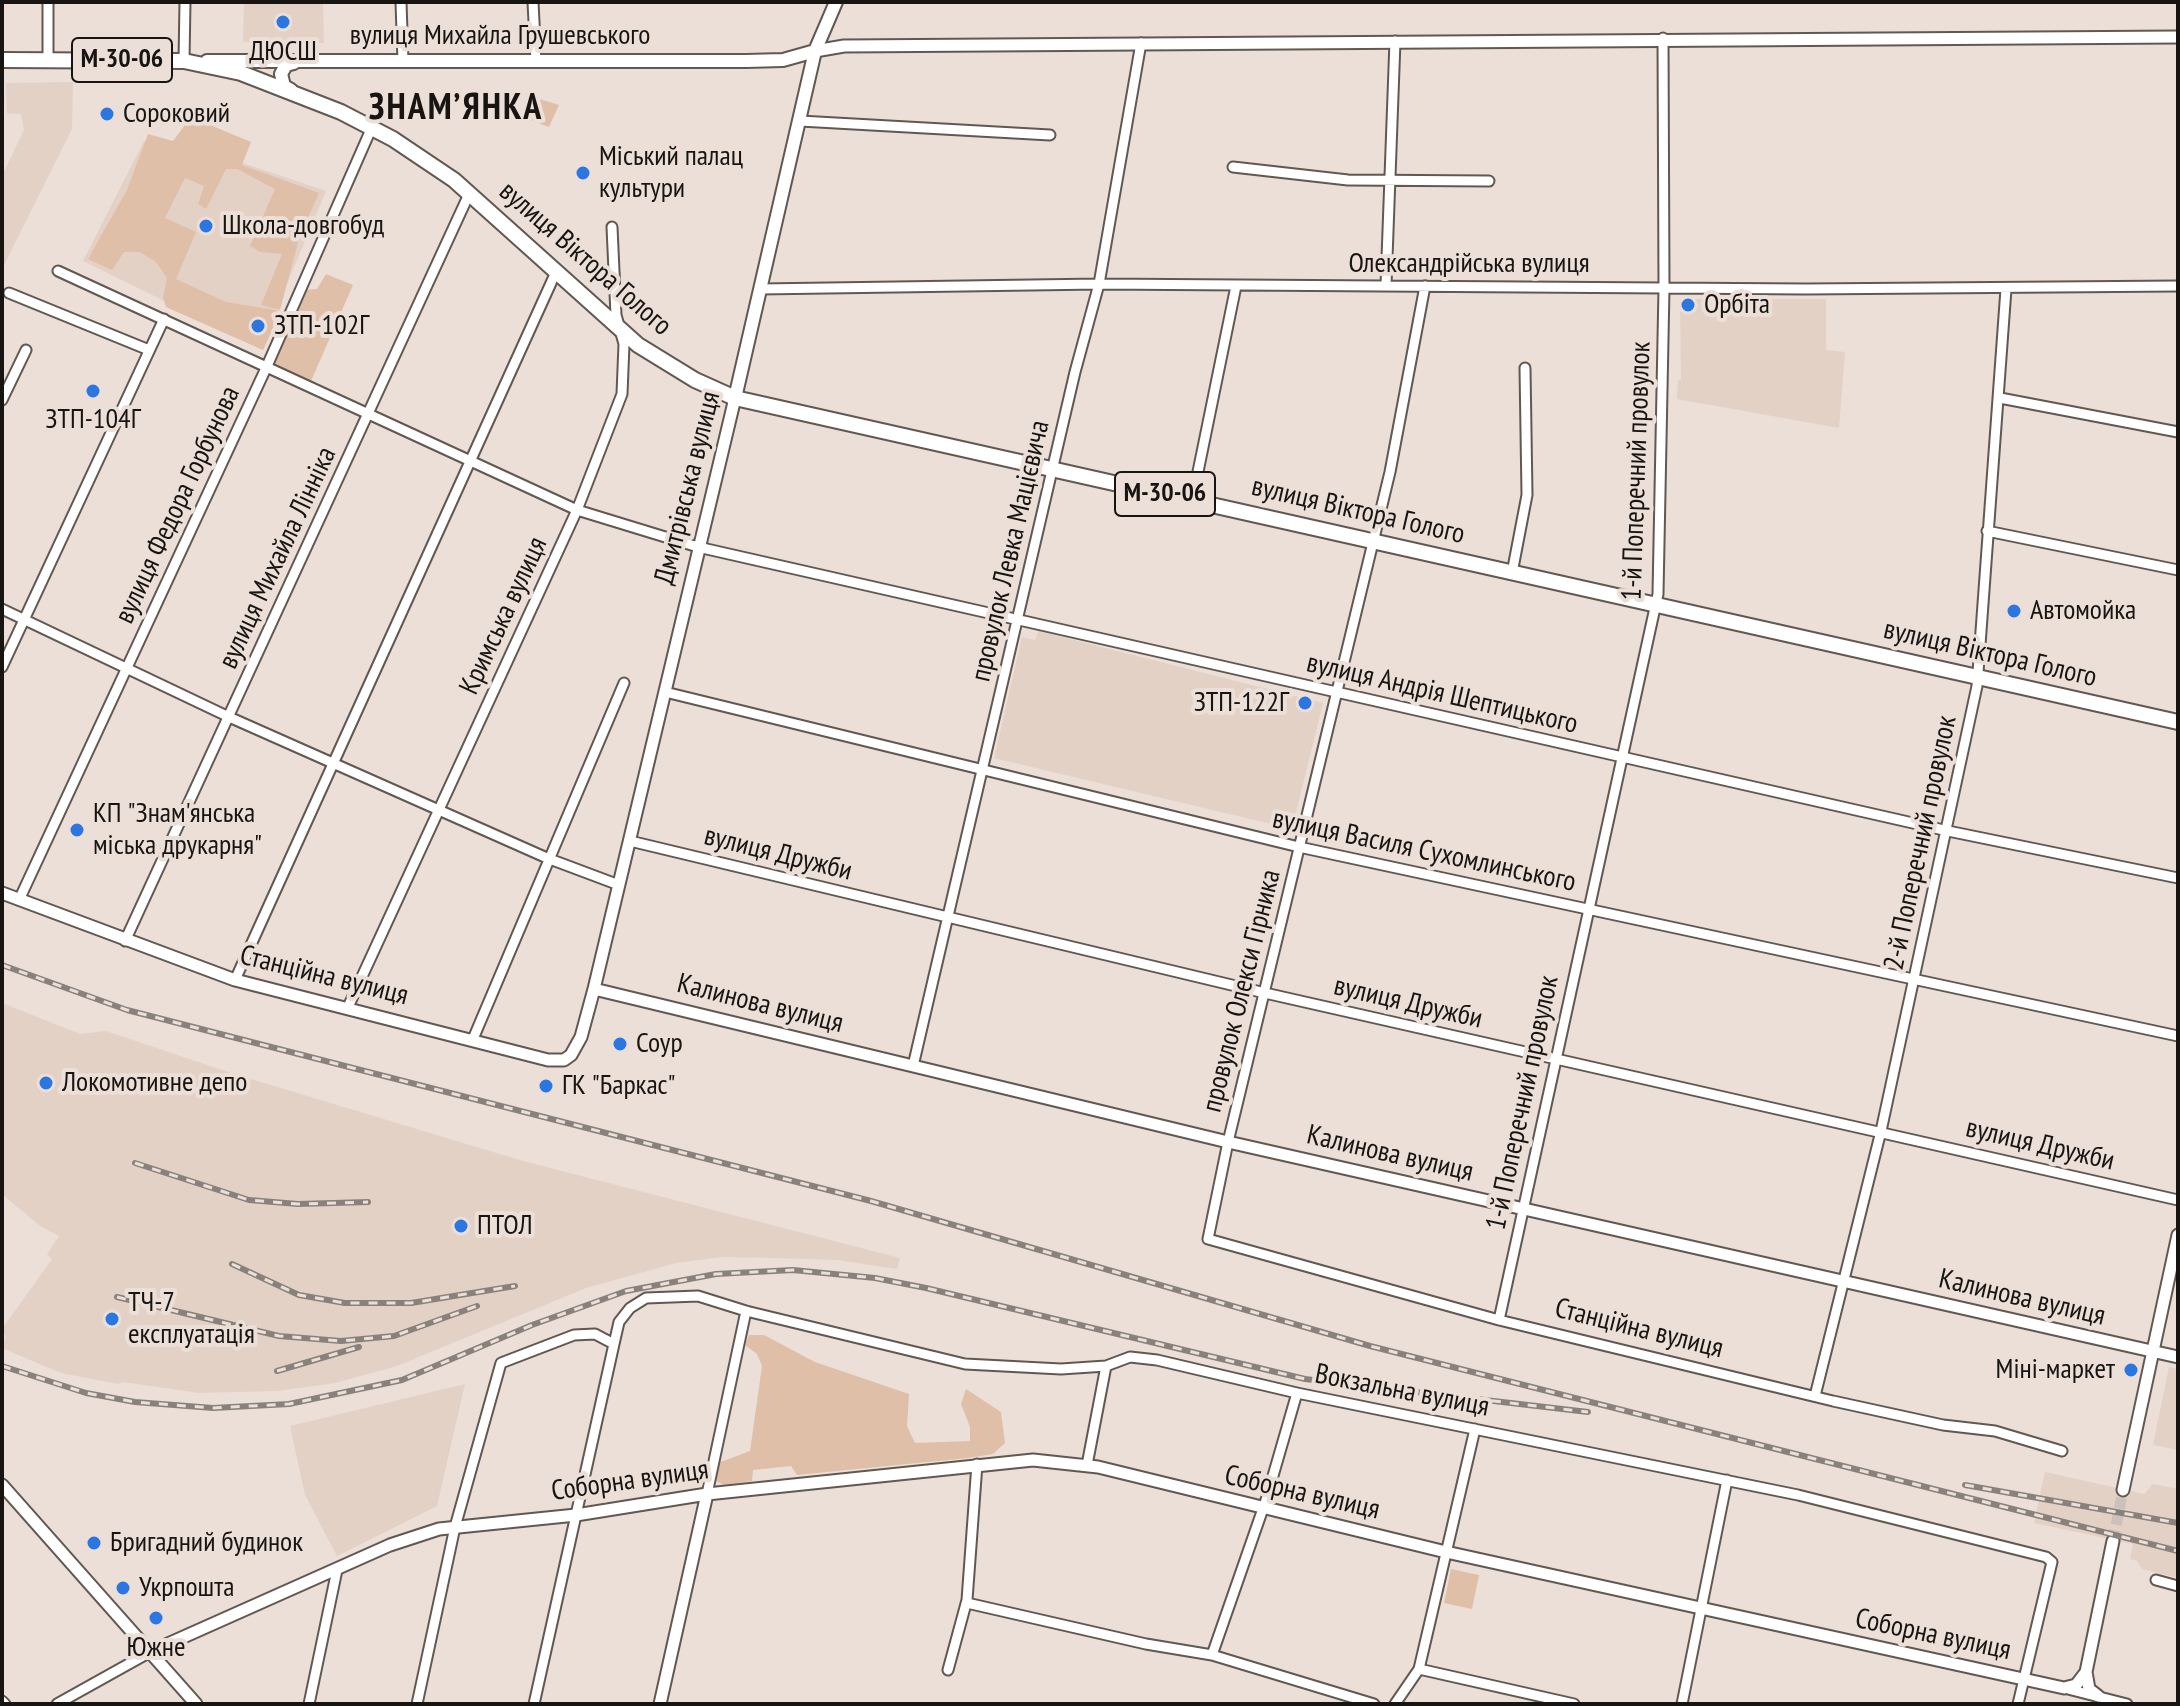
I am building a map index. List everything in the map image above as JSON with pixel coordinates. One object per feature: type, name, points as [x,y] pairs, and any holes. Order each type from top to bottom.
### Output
[{"type":"main road","name":"Дмитрівська вулиця","points":[[735,398],[815,51],[836,2]]},
{"type":"main road","name":"вулиця Михайла Грушевського","points":[[2,60],[294,63],[746,61],[783,60],[815,51]]},
{"type":"main road","name":"вулиця Михайла Грушевського","points":[[184,61],[241,73]]},
{"type":"main road","points":[[291,90],[284,86],[281,74],[286,65],[294,63]]},
{"type":"main road","name":"вулиця Віктора Голого","points":[[241,73],[291,90],[372,127],[470,192],[621,332],[675,369],[735,398],[2178,722]]},
{"type":"street","points":[[48,2],[48,60]]},
{"type":"street","points":[[184,61],[185,2]]},
{"type":"street","points":[[401,2],[403,62]]},
{"type":"street","points":[[533,2],[536,62]]},
{"type":"street","points":[[815,51],[844,46],[1663,38],[2178,37]]},
{"type":"street","name":"1-й Поперечний провулок","points":[[1499,1320],[1655,605],[1662,479],[1663,38]]},
{"type":"street","points":[[1386,285],[1395,41]]},
{"type":"street","name":"провулок Левка Мацієвича","points":[[913,1066],[1052,469],[1099,284],[1141,43]]},
{"type":"street","points":[[800,121],[1050,135]]},
{"type":"street","name":"вулиця Федора Горбунова","points":[[19,900],[267,366],[372,127]]},
{"type":"street","points":[[1233,167],[1348,180],[1489,181]]},
{"type":"street","name":"вулиця Михайла Лінніка","points":[[125,941],[470,192]]},
{"type":"street","name":"Кримська вулиця","points":[[348,1007],[577,510],[622,394],[624,344],[616,315],[612,227]]},
{"type":"street","name":"вулиця Андрія Шептицького","points":[[58,271],[577,510],[698,547],[1948,831],[2178,878]]},
{"type":"street","points":[[235,980],[556,272]]},
{"type":"street","name":"Олександрійська вулиця","points":[[760,289],[1099,284],[2006,289],[2178,286]]},
{"type":"street","points":[[1192,501],[1236,286]]},
{"type":"street","name":"провулок Олекси Гірника","points":[[1208,1239],[1228,1142],[1390,472],[1425,286]]},
{"type":"street","name":"2-й Поперечний провулок","points":[[1815,1396],[1881,1131],[1948,831],[1978,678],[2006,289]]},
{"type":"street","points":[[9,293],[149,350]]},
{"type":"street","points":[[2,667],[164,319]]},
{"type":"street","points":[[2,400],[26,350]]},
{"type":"street","points":[[1512,573],[1527,495],[1525,368]]},
{"type":"street","name":"Дмитрівська вулиця","points":[[594,989],[735,398]]},
{"type":"street","points":[[2000,398],[2178,432]]},
{"type":"street","points":[[1987,531],[2178,570]]},
{"type":"street","points":[[2,609],[229,717],[547,858],[619,885]]},
{"type":"street","points":[[473,1039],[547,858],[624,683]]},
{"type":"street","name":"вулиця Василя Сухомлинського","points":[[665,692],[1299,847],[2178,1036]]},
{"type":"street","name":"вулиця Дружби","points":[[630,841],[1265,993],[2178,1200]]},
{"type":"street","name":"Станційна вулиця","points":[[2,893],[235,980],[548,1060],[564,1060],[577,1047],[594,989]]},
{"type":"street","name":"Калинова вулиця","points":[[594,989],[1228,1142],[2178,1357]]},
{"type":"street","points":[[2123,1490],[2178,1235]]},
{"type":"street","name":"Станційна вулиця","points":[[1208,1239],[1499,1320],[1943,1425],[1995,1431],[2062,1451]]},
{"type":"street","name":"Вокзальна вулиця","points":[[534,1704],[619,1322],[646,1298],[698,1296],[735,1305],[746,1311],[965,1364],[1061,1369],[1106,1366],[1130,1357],[1157,1360],[1297,1393],[1727,1480],[2046,1557],[2052,1562],[2024,1679]]},
{"type":"street","points":[[660,1704],[746,1311]]},
{"type":"street","points":[[417,1704],[455,1527],[501,1363],[574,1335],[595,1334],[614,1344]]},
{"type":"street","points":[[1087,1465],[1106,1366]]},
{"type":"street","points":[[1212,1655],[1262,1509],[1297,1393]]},
{"type":"street","points":[[1395,1704],[1419,1669],[1475,1429]]},
{"type":"street","name":"Соборна вулиця","points":[[152,1651],[409,1537],[455,1527],[576,1515],[707,1494],[1033,1460],[1087,1465],[1446,1552],[2127,1704]]},
{"type":"street","points":[[948,1670],[967,1603],[977,1464]]},
{"type":"street","points":[[1682,1704],[1727,1480]]},
{"type":"street","points":[[2,1485],[196,1704]]},
{"type":"street","points":[[2098,1696],[2089,1689],[2086,1672],[2113,1541]]},
{"type":"street","points":[[309,1704],[337,1570]]},
{"type":"street","points":[[2156,1580],[2178,1586]]},
{"type":"street","points":[[967,1603],[1146,1644],[1212,1655],[1374,1704]]},
{"type":"street","points":[[57,1704],[152,1651]]},
{"type":"street","points":[[1419,1669],[1574,1704]]},
{"type":"street","points":[[2064,1688],[2076,1685],[2086,1672]]},
{"type":"street","points":[[2018,1704],[2024,1679]]},
{"type":"shaded area","name":"ДЮСШ","points":[[244,2],[323,2],[324,43],[243,42]]},
{"type":"shaded area","points":[[73,82],[72,129],[2,269],[2,176],[24,130],[21,114],[7,113],[6,83]]},
{"type":"shaded area","points":[[533,97],[559,105],[549,127],[525,118]]},
{"type":"shaded area","points":[[191,117],[251,142],[242,165],[319,193],[300,235],[280,310],[261,305],[282,254],[260,252],[250,246],[275,189],[237,169],[226,169],[206,209],[198,204],[204,186],[185,178],[165,218],[196,232],[176,279],[226,302],[281,311],[263,350],[166,307],[163,298],[167,278],[156,262],[140,252],[124,252],[112,270],[88,259],[127,190],[148,134],[173,141]]},
{"type":"shaded area","name":"Школа-довгобуд","points":[[144,141],[222,156],[326,191],[260,348],[83,261]]},
{"type":"shaded area","points":[[326,274],[353,285],[311,381],[271,363],[303,290],[317,289]]},
{"type":"shaded area","points":[[1680,299],[1826,299],[1826,350],[1845,352],[1839,428],[1677,399],[1678,381],[1681,379]]},
{"type":"shaded area","points":[[1038,631],[1323,703],[1292,829],[994,758],[1022,637],[1035,640]]},
{"type":"shaded area","points":[[2,1003],[80,1034],[106,1031],[231,1073],[523,1161],[900,1258],[897,1269],[837,1260],[772,1258],[722,1257],[676,1263],[586,1288],[397,1366],[335,1383],[277,1391],[199,1393],[123,1382],[118,1384],[61,1373],[2,1348],[6,1337],[2,1329],[52,1259],[47,1254],[59,1236],[40,1226],[2,1194]]},
{"type":"shaded area","points":[[749,1335],[764,1335],[815,1362],[909,1394],[907,1426],[915,1443],[970,1441],[970,1427],[961,1404],[966,1389],[1001,1412],[1005,1443],[993,1454],[968,1458],[797,1475],[791,1466],[753,1470],[752,1481],[724,1485],[716,1481],[718,1463],[750,1451],[762,1366],[757,1354],[745,1345]]},
{"type":"shaded area","points":[[2169,1367],[2178,1369],[2178,1450],[2153,1445]]},
{"type":"shaded area","points":[[465,1384],[437,1506],[337,1556],[305,1495],[290,1426]]},
{"type":"shaded area","points":[[2045,1472],[2144,1494],[2153,1484],[2178,1489],[2178,1578],[2142,1569],[2137,1561],[2130,1559],[2133,1544],[2034,1523]]},
{"type":"shaded area","points":[[1451,1569],[1479,1575],[1472,1609],[1444,1603]]},
{"type":"tunnel","points":[[2113,1541],[2123,1490]]},
{"type":"railway","points":[[2,965],[127,1010],[871,1201],[1370,1346],[2178,1551]]},
{"type":"railway","points":[[135,1163],[249,1200],[298,1204],[368,1202]]},
{"type":"railway","points":[[232,1264],[299,1295],[345,1303],[411,1303],[515,1286]]},
{"type":"railway","points":[[2,1366],[86,1393],[135,1402],[213,1408],[289,1404],[402,1380],[532,1325],[626,1291],[716,1274],[793,1270],[875,1278],[926,1288],[1305,1379],[1588,1412]]},
{"type":"railway","points":[[117,1297],[279,1336],[341,1341],[394,1336],[477,1306]]},
{"type":"railway","points":[[277,1371],[359,1347]]},
{"type":"railway","points":[[1965,1485],[2178,1523]]},
{"type":"place","name":"ДЮСШ","points":[[283,22]]},
{"type":"place","name":"Сороковий","points":[[107,114]]},
{"type":"place","name":"Міський палац культури","points":[[583,173]]},
{"type":"place","name":"Школа-довгобуд","points":[[206,226]]},
{"type":"place","name":"Орбіта","points":[[1688,305]]},
{"type":"place","name":"ЗТП-102Г","points":[[258,326]]},
{"type":"place","name":"ЗТП-104Г","points":[[93,391]]},
{"type":"place","name":"Автомойка","points":[[2014,611]]},
{"type":"place","name":"ЗТП-122Г","points":[[1305,703]]},
{"type":"place","name":"КП \"Знам'янська міська друкарня\"","points":[[77,830]]},
{"type":"place","name":"Соур","points":[[620,1044]]},
{"type":"place","name":"Локомотивне депо","points":[[46,1083]]},
{"type":"place","name":"ГК \"Баркас\"","points":[[546,1086]]},
{"type":"place","name":"ПТОЛ","points":[[461,1226]]},
{"type":"place","name":"ТЧ-7 експлуатація","points":[[112,1319]]},
{"type":"place","name":"Міні-маркет","points":[[2131,1370]]},
{"type":"place","name":"Бригадний будинок","points":[[94,1543]]},
{"type":"place","name":"Укрпошта","points":[[123,1588]]},
{"type":"place","name":"Южне","points":[[156,1618]]},
{"type":"district","name":"ЗНАМ’ЯНКА","points":[[456,109]]}]
